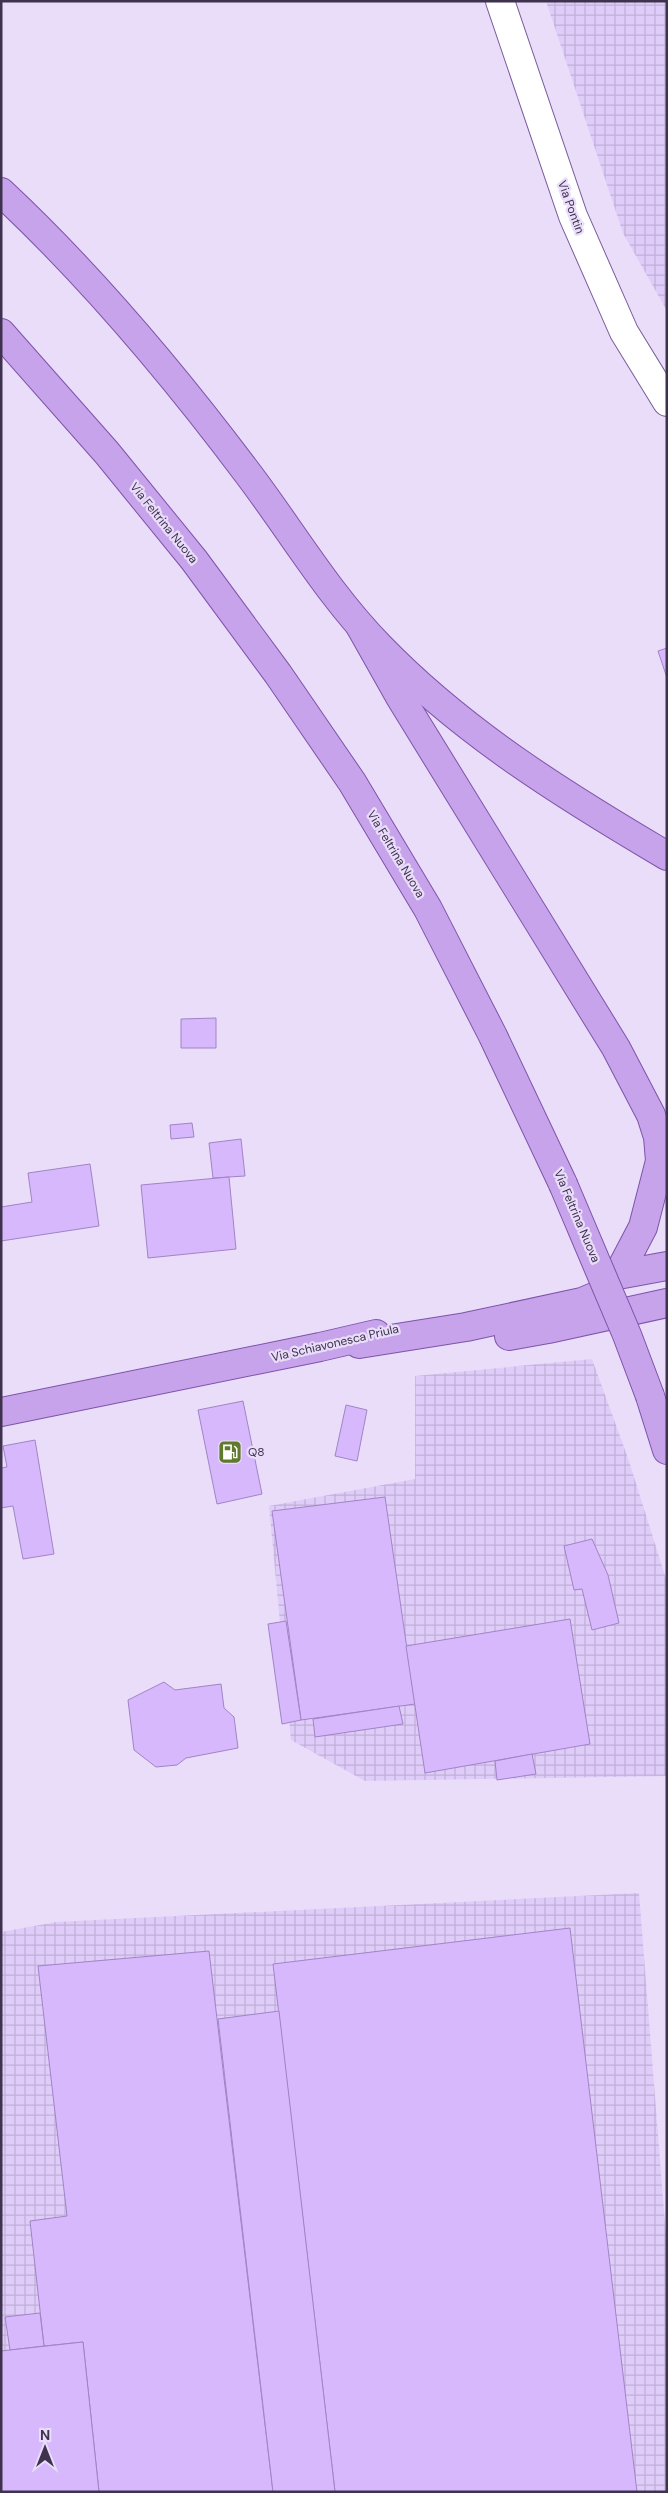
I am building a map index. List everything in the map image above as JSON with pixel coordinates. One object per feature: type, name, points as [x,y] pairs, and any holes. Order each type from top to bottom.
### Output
[{"type":"main road","points":[[1,192],[86,279],[158,358],[250,475],[360,626],[400,697],[616,1048],[651,1115],[660,1150],[658,1174],[643,1227],[617,1276],[601,1294],[582,1302],[466,1327],[359,1344]]},
{"type":"main road","name":"Via Feltrina Nuova","points":[[1,332],[107,453],[194,560],[278,674],[352,782],[428,908],[493,1036],[563,1184],[627,1335],[650,1396],[667,1450]]},
{"type":"main road","points":[[360,626],[406,672],[490,742],[543,780],[667,856]]},
{"type":"main road","name":"Via Schiavonesca Priula","points":[[1,1412],[320,1347],[617,1276],[667,1266]]},
{"type":"main road","points":[[617,1276],[649,1282],[667,1291]]},
{"type":"main road","points":[[320,1347],[511,1335],[667,1303]]},
{"type":"street","name":"Via Pontin","points":[[500,1],[573,216],[624,332],[667,402]]},
{"type":"shaded area","points":[[546,1],[667,1],[667,311],[623,233]]},
{"type":"shaded area","points":[[592,1359],[629,1461],[667,1582],[667,1776],[365,1781],[291,1740],[269,1506],[415,1479],[415,1376]]},
{"type":"shaded area","points":[[639,1893],[667,2249],[667,2492],[1,2492],[1,1932],[56,1922]]},
{"type":"building","points":[[667,648],[667,678],[658,651]]},
{"type":"building","points":[[216,1018],[216,1048],[181,1048],[181,1019]]},
{"type":"building","points":[[192,1123],[194,1137],[171,1139],[170,1125]]},
{"type":"building","points":[[241,1139],[245,1176],[213,1178],[209,1143]]},
{"type":"building","points":[[90,1164],[99,1226],[1,1241],[1,1207],[32,1202],[28,1173]]},
{"type":"building","points":[[229,1177],[236,1249],[148,1258],[141,1185]]},
{"type":"building","name":"Q8","points":[[243,1401],[262,1494],[217,1504],[198,1410]]},
{"type":"building","points":[[346,1405],[367,1410],[357,1461],[335,1456]]},
{"type":"building","points":[[35,1440],[54,1554],[23,1559],[13,1506],[1,1508],[1,1468],[7,1467],[3,1446]]},
{"type":"building","points":[[385,1497],[415,1704],[301,1720],[272,1511]]},
{"type":"building","points":[[592,1539],[608,1575],[619,1623],[592,1630],[582,1589],[574,1590],[564,1546]]},
{"type":"building","points":[[570,1619],[590,1744],[425,1773],[406,1646]]},
{"type":"building","points":[[286,1621],[301,1720],[282,1724],[268,1624]]},
{"type":"building","points":[[164,1682],[175,1690],[221,1684],[224,1708],[234,1717],[238,1748],[186,1758],[177,1765],[156,1767],[134,1750],[128,1700]]},
{"type":"building","points":[[399,1706],[403,1724],[315,1737],[313,1719]]},
{"type":"building","points":[[532,1754],[536,1774],[497,1780],[495,1761]]},
{"type":"building","points":[[570,1928],[637,2492],[335,2492],[273,1964]]},
{"type":"building","points":[[209,1951],[273,2492],[99,2492],[83,2342],[44,2346],[30,2221],[67,2216],[38,1966]]},
{"type":"building","points":[[279,2011],[335,2492],[273,2492],[218,2019]]},
{"type":"building","points":[[40,2313],[44,2346],[10,2350],[5,2317]]},
{"type":"building","points":[[83,2342],[99,2492],[1,2492],[1,2351]]},
{"type":"place","name":"Q8","points":[[230,1452]]}]
